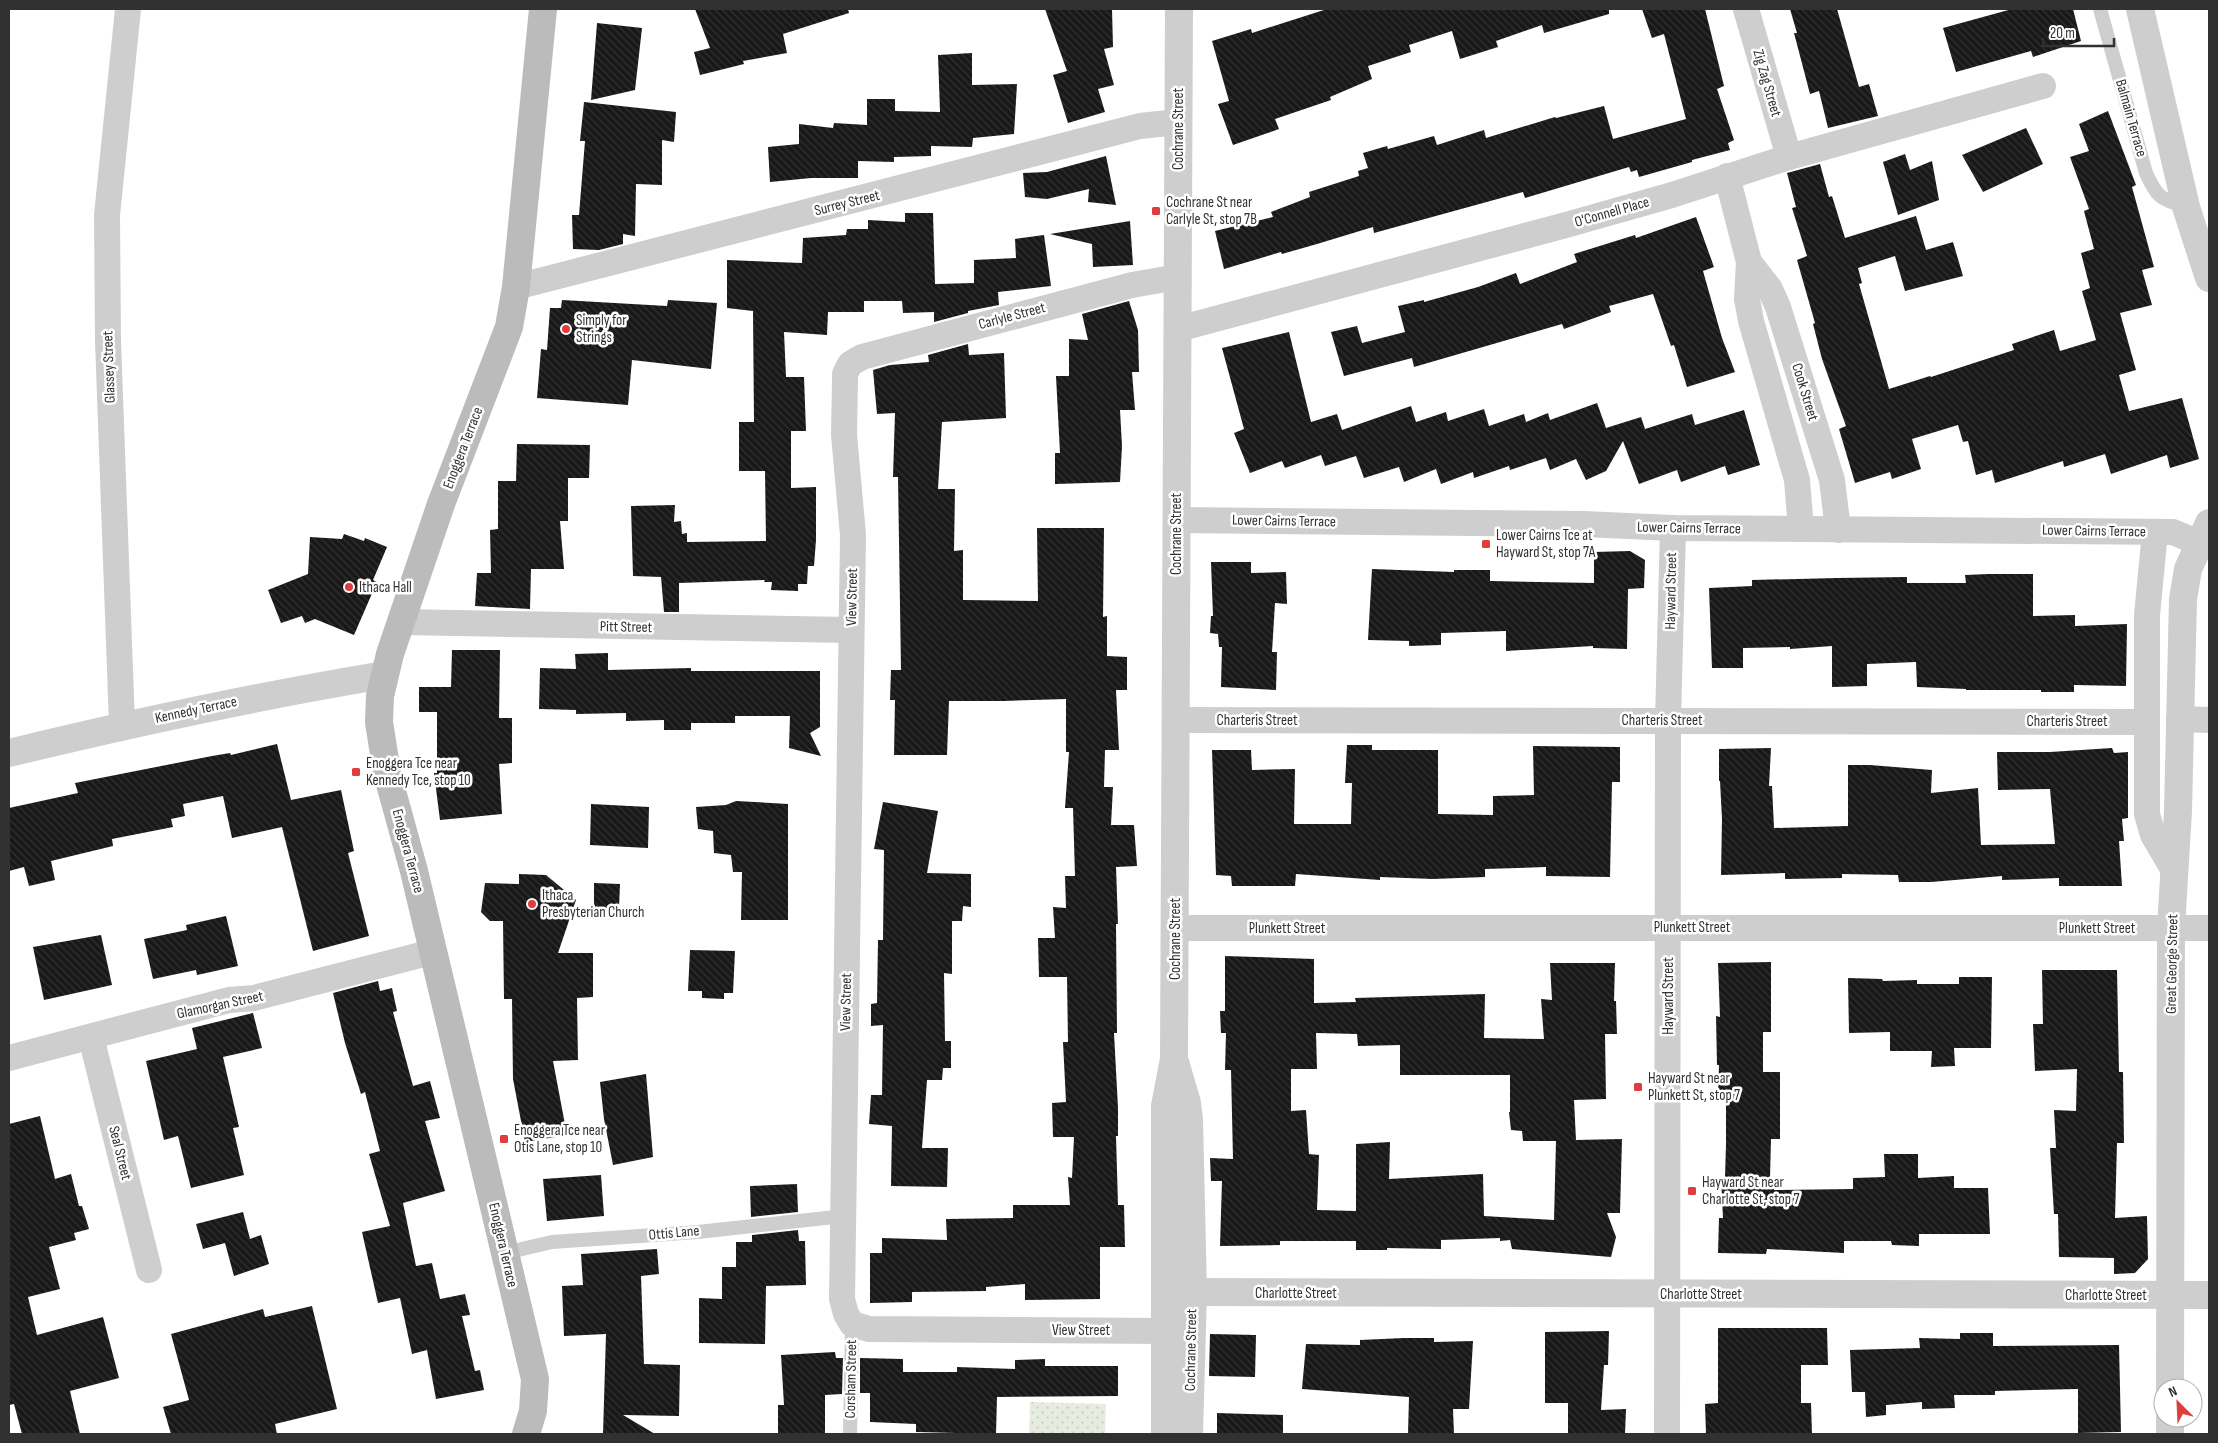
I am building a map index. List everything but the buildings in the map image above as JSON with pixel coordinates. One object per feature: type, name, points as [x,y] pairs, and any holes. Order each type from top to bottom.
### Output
[{"type":"main road","name":"Enoggera Terrace","points":[[526,1434],[533,1411],[535,1379],[414,871],[381,742],[379,722],[380,696],[384,675],[401,622],[442,504],[509,327],[516,287],[543,9]]},
{"type":"street","name":"Glassey Street","points":[[122,726],[108,340],[107,215],[128,9]]},
{"type":"street","name":"Zig Zag Street","points":[[1746,9],[1789,157]]},
{"type":"street","name":"Balmain Terrace","points":[[2140,9],[2186,207],[2209,278]]},
{"type":"street","name":"Cochrane Street","points":[[1165,1434],[1165,1106],[1174,1058],[1178,122],[1184,10]]},
{"type":"street","name":"O'Connell Place","points":[[1178,329],[1566,225],[1789,157],[2043,86]]},
{"type":"street","name":"Surrey Street","points":[[516,287],[1140,126],[1178,122]]},
{"type":"street","name":"Cook Street","points":[[1727,176],[1748,262],[1747,299],[1751,321],[1797,480],[1801,529]]},
{"type":"street","name":"Cook Street","points":[[1748,262],[1770,289],[1778,307],[1832,480],[1838,530]]},
{"type":"street","name":"Carlyle Street","points":[[850,364],[862,357],[910,343],[1132,284],[1178,277]]},
{"type":"street","name":"View Street","points":[[850,364],[845,374],[844,434],[853,535],[843,1306],[852,1324],[869,1329],[1165,1331]]},
{"type":"street","name":"Lower Cairns Terrace","points":[[1176,520],[1583,524],[1673,528],[2204,533]]},
{"type":"street","name":"Hayward Street","points":[[1667,1434],[1668,720],[1673,528]]},
{"type":"street","points":[[2155,532],[2147,615],[2147,814],[2149,826],[2175,872]]},
{"type":"street","name":"Great George Street","points":[[2170,1378],[2172,928],[2184,592],[2188,569],[2204,533]]},
{"type":"street","name":"Pitt Street","points":[[401,622],[851,630]]},
{"type":"street","name":"Kennedy Terrace","points":[[9,753],[122,726],[278,694],[384,675]]},
{"type":"street","points":[[2179,719],[2209,720]]},
{"type":"street","name":"Charteris Street","points":[[1176,720],[2147,722]]},
{"type":"street","name":"Plunkett Street","points":[[1175,928],[2209,928]]},
{"type":"street","name":"Glamorgan Street","points":[[9,1058],[229,1000],[254,998],[432,952]]},
{"type":"street","name":"Seal Street","points":[[92,1037],[149,1270]]},
{"type":"street","name":"Cochrane Street","points":[[1174,1058],[1187,1102],[1189,1120],[1193,1292],[1189,1434]]},
{"type":"street","name":"Charlotte Street","points":[[1193,1292],[2209,1295]]},
{"type":"lane","name":"Balmain Terrace","points":[[2100,9],[2146,173],[2155,192],[2160,197],[2186,207]]},
{"type":"lane","name":"Ottis Lane","points":[[505,1253],[552,1242],[671,1234],[844,1216]]},
{"type":"lane","name":"Corsham Street","points":[[850,1434],[852,1324]]},
{"type":"shaded area","points":[[1030,1402],[1106,1404],[1105,1434],[1029,1434]]},
{"type":"place","name":"Cochrane St near Carlyle St, stop 7B","points":[[1156,211]]},
{"type":"place","name":"Simply for Strings","points":[[566,329]]},
{"type":"place","name":"Lower Cairns Tce at Hayward St, stop 7A","points":[[1486,544]]},
{"type":"place","name":"Ithaca Hall","points":[[349,587]]},
{"type":"place","name":"Enoggera Tce near Kennedy Tce, stop 10","points":[[356,772]]},
{"type":"place","name":"Ithaca Presbyterian Church","points":[[532,904]]},
{"type":"place","name":"Hayward St near Plunkett St, stop 7","points":[[1638,1087]]},
{"type":"place","name":"Enoggera Tce near Otis Lane, stop 10","points":[[504,1139]]},
{"type":"place","name":"Hayward St near Charlotte St, stop 7","points":[[1692,1191]]}]
